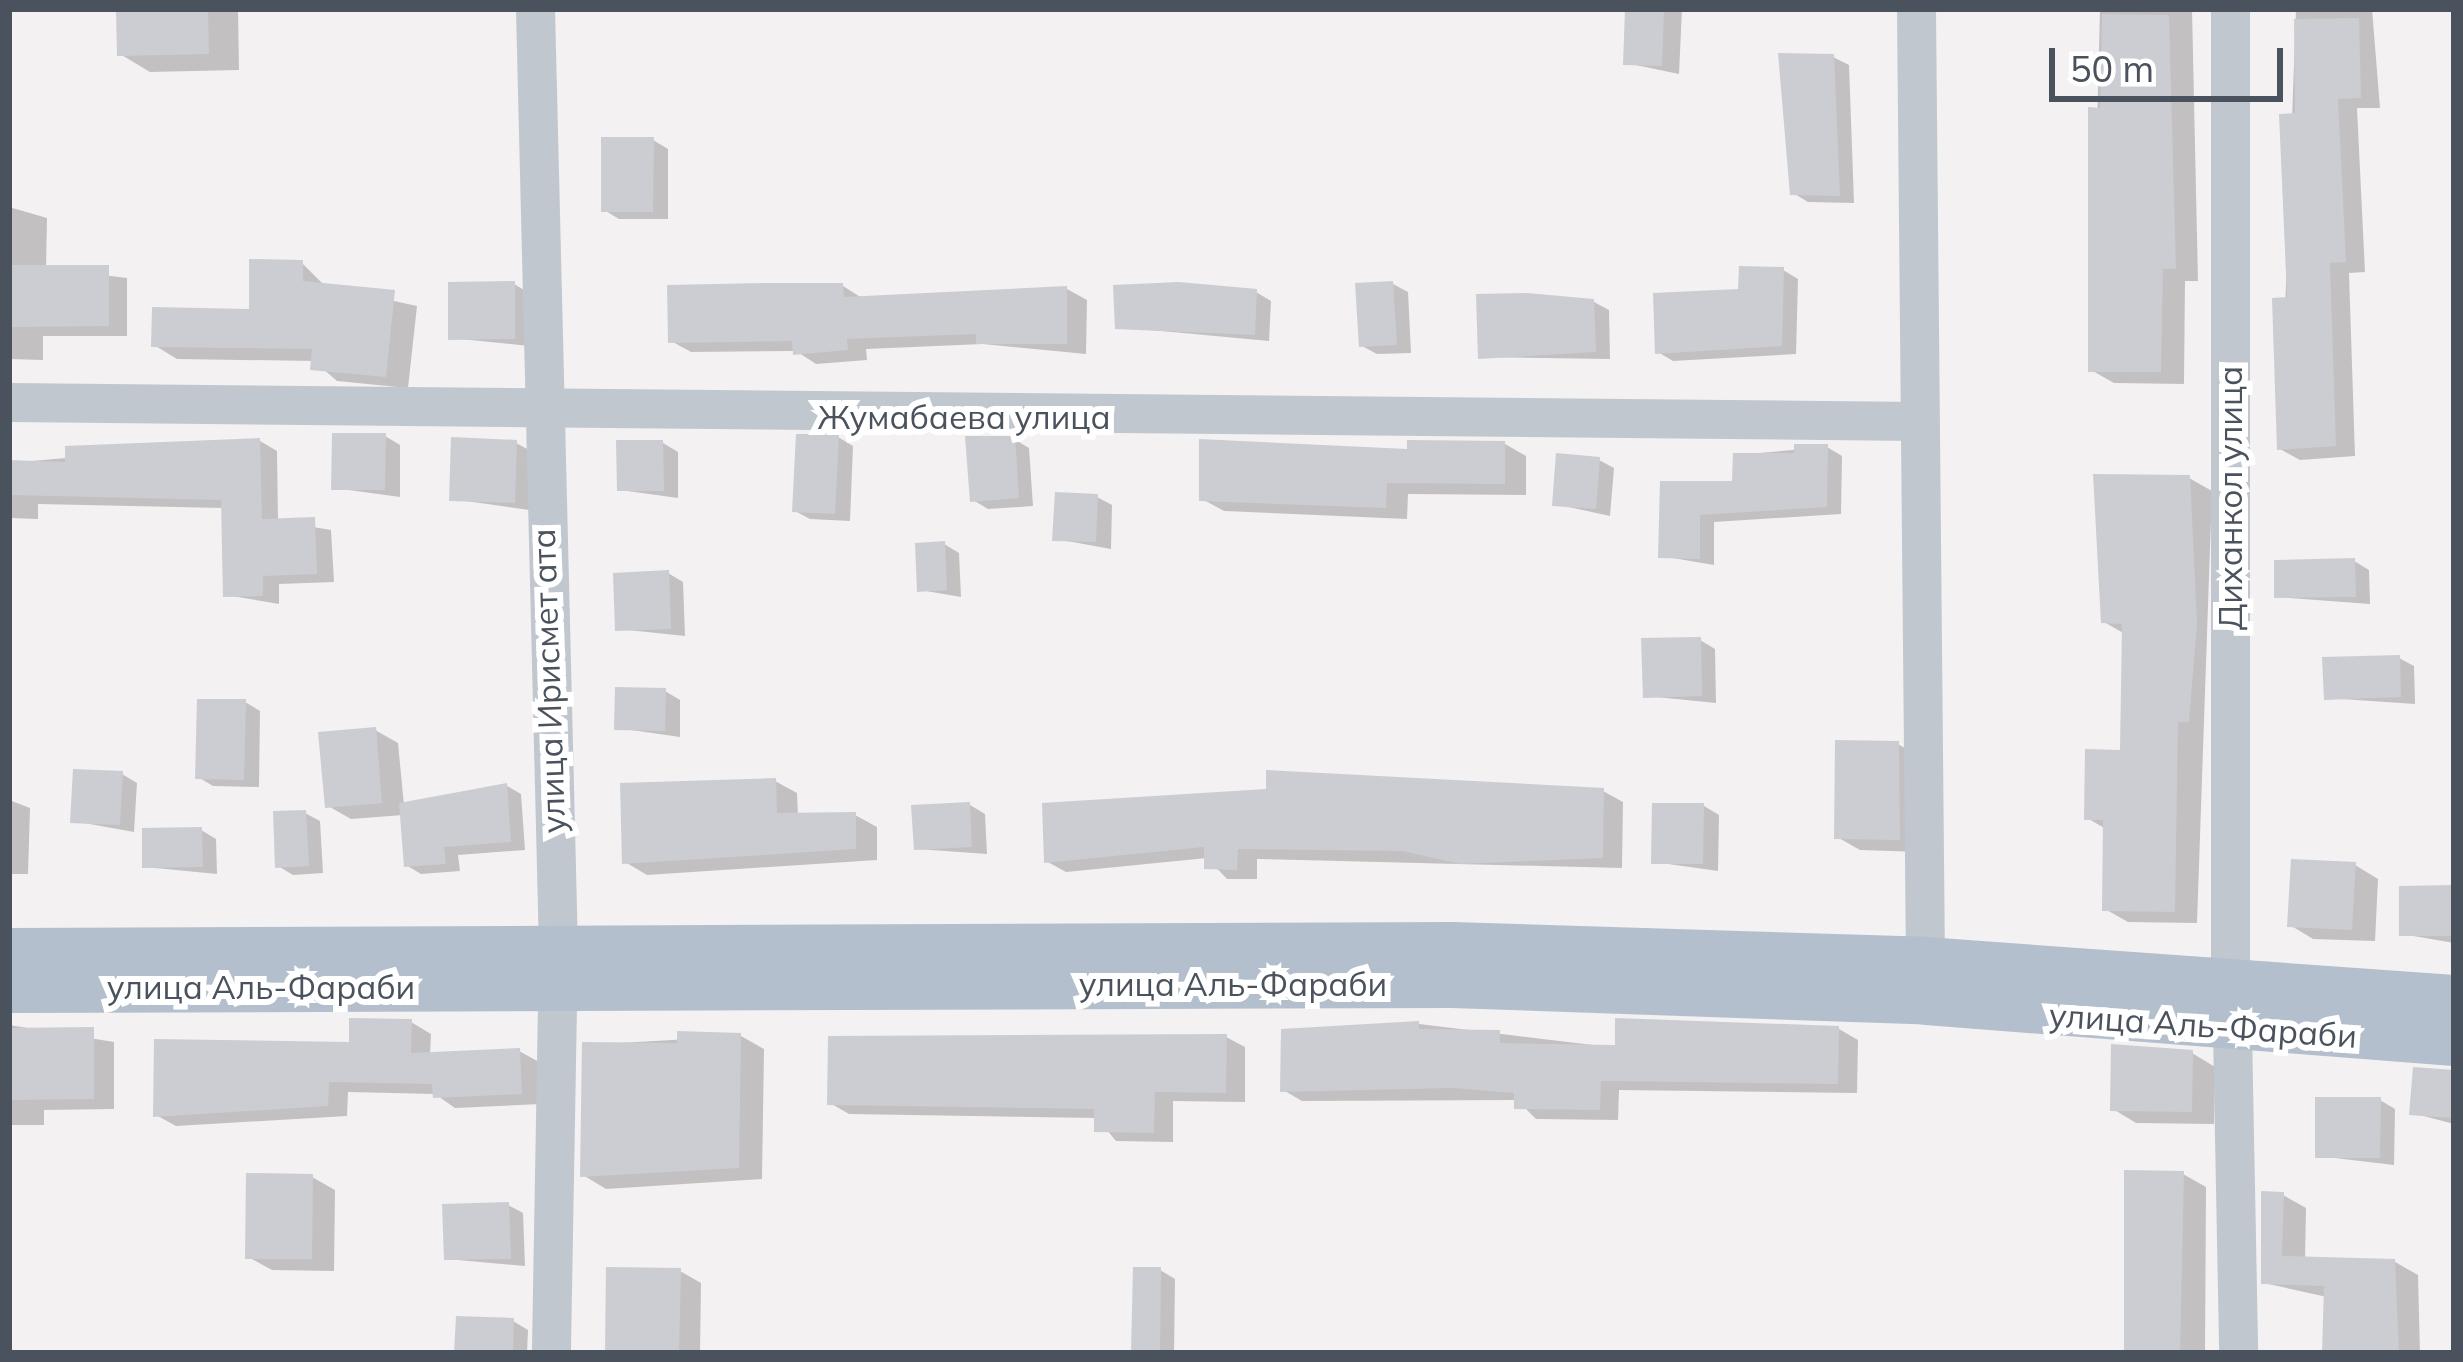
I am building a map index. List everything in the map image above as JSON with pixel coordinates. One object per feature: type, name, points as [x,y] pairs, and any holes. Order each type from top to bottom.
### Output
[{"type":"main road","name":"улица Аль-Фараби","points":[[9,989],[557,966],[1452,946],[1925,961],[2454,1042]]},
{"type":"main road","name":"улица Аль-Фараби","points":[[9,952],[1452,983],[2231,1009],[2454,999]]},
{"type":"street","name":"улица Ирисмет ата","points":[[535,9],[538,415],[557,966],[551,1353]]},
{"type":"street","points":[[1916,9],[1925,961]]},
{"type":"street","name":"Диханкол улица","points":[[2230,9],[2231,1009],[2238,1353]]},
{"type":"street","name":"Жумабаева улица","points":[[9,402],[538,415],[1918,421]]},
{"type":"building","points":[[116,9],[208,9],[209,54],[117,56]]},
{"type":"building","points":[[1625,9],[1664,9],[1662,66],[1623,65]]},
{"type":"building","points":[[2102,14],[2169,15],[2176,269],[2163,269],[2161,372],[2088,372],[2088,107],[2100,108]]},
{"type":"building","points":[[2359,18],[2361,98],[2338,99],[2346,262],[2330,263],[2336,446],[2277,450],[2272,298],[2287,297],[2279,114],[2295,113],[2294,19]]},
{"type":"building","points":[[1778,53],[1834,54],[1840,196],[1790,195]]},
{"type":"building","points":[[601,137],[654,137],[653,212],[601,212]]},
{"type":"building","points":[[249,259],[303,260],[303,281],[395,290],[386,377],[310,370],[312,349],[151,347],[152,307],[249,309]]},
{"type":"building","points":[[9,265],[109,265],[109,326],[9,327]]},
{"type":"building","points":[[1739,266],[1784,267],[1782,346],[1655,354],[1653,293],[1738,289]]},
{"type":"building","points":[[515,281],[515,339],[448,340],[448,282]]},
{"type":"building","points":[[1393,281],[1397,345],[1359,347],[1355,283]]},
{"type":"building","points":[[1179,282],[1257,289],[1255,335],[1115,329],[1113,285]]},
{"type":"building","points":[[843,283],[844,297],[1067,286],[1067,344],[976,344],[976,334],[847,339],[848,350],[793,355],[792,341],[668,343],[667,285]]},
{"type":"building","points":[[1476,294],[1594,299],[1596,352],[1478,359]]},
{"type":"building","points":[[332,433],[386,433],[385,490],[331,490]]},
{"type":"building","points":[[796,434],[839,434],[835,514],[792,512]]},
{"type":"building","points":[[965,436],[1015,436],[1019,498],[970,502]]},
{"type":"building","points":[[451,437],[517,440],[515,503],[449,501]]},
{"type":"building","points":[[260,438],[262,519],[315,517],[317,574],[263,576],[263,596],[223,597],[221,500],[9,495],[9,460],[65,462],[65,446]]},
{"type":"building","points":[[1199,439],[1407,449],[1407,440],[1505,441],[1505,484],[1387,483],[1386,508],[1199,501]]},
{"type":"building","points":[[616,440],[663,440],[664,491],[617,491]]},
{"type":"building","points":[[1794,444],[1828,444],[1827,507],[1700,515],[1700,559],[1658,558],[1660,481],[1732,481],[1733,453],[1794,453]]},
{"type":"building","points":[[1556,453],[1600,457],[1596,509],[1552,506]]},
{"type":"building","points":[[2093,474],[2190,475],[2197,624],[2189,722],[2178,722],[2175,912],[2102,911],[2103,820],[2084,820],[2085,749],[2120,750],[2122,624],[2101,623]]},
{"type":"building","points":[[1055,492],[1098,494],[1096,542],[1052,541]]},
{"type":"building","points":[[945,541],[947,590],[917,592],[915,543]]},
{"type":"building","points":[[2355,558],[2356,597],[2274,598],[2274,560]]},
{"type":"building","points":[[669,570],[671,629],[615,631],[613,573]]},
{"type":"building","points":[[1701,637],[1702,696],[1643,698],[1641,638]]},
{"type":"building","points":[[2400,655],[2401,697],[2324,700],[2322,657]]},
{"type":"building","points":[[615,687],[666,688],[665,731],[614,730]]},
{"type":"building","points":[[197,699],[246,699],[244,780],[195,779]]},
{"type":"building","points":[[376,727],[382,803],[325,808],[318,732]]},
{"type":"building","points":[[1835,740],[1899,741],[1900,840],[1834,839]]},
{"type":"building","points":[[73,769],[123,771],[120,825],[70,823]]},
{"type":"building","points":[[1266,770],[1604,788],[1603,858],[1460,864],[1403,851],[1238,849],[1237,870],[1204,869],[1204,847],[1044,863],[1042,803],[1266,789]]},
{"type":"building","points":[[776,778],[777,813],[856,812],[856,849],[622,864],[620,783]]},
{"type":"building","points":[[507,783],[511,842],[444,847],[446,864],[404,867],[399,803]]},
{"type":"building","points":[[970,802],[972,847],[914,850],[911,805]]},
{"type":"building","points":[[1652,803],[1704,803],[1703,864],[1651,864]]},
{"type":"building","points":[[306,810],[309,866],[275,868],[273,811]]},
{"type":"building","points":[[202,827],[203,867],[142,868],[142,828]]},
{"type":"building","points":[[2291,859],[2356,862],[2352,930],[2287,927]]},
{"type":"building","points":[[2453,885],[2453,936],[2399,936],[2399,886]]},
{"type":"building","points":[[349,1018],[412,1019],[411,1053],[520,1048],[522,1094],[433,1098],[432,1084],[329,1082],[328,1106],[153,1117],[154,1039],[349,1042]]},
{"type":"building","points":[[1615,1018],[1839,1026],[1838,1084],[1601,1081],[1600,1110],[1514,1109],[1514,1093],[1453,1088],[1280,1092],[1281,1029],[1419,1021],[1419,1029],[1500,1030],[1500,1043],[1615,1045]]},
{"type":"building","points":[[94,1027],[94,1099],[9,1100],[9,1028]]},
{"type":"building","points":[[677,1031],[741,1033],[739,1168],[580,1177],[582,1042],[677,1043]]},
{"type":"building","points":[[1227,1034],[1226,1093],[1155,1092],[1154,1133],[1094,1132],[1094,1109],[827,1105],[828,1036]]},
{"type":"building","points":[[2111,1044],[2193,1050],[2192,1112],[2110,1111]]},
{"type":"building","points":[[2413,1067],[2454,1070],[2454,1118],[2409,1115]]},
{"type":"building","points":[[2315,1097],[2381,1097],[2380,1158],[2315,1158]]},
{"type":"building","points":[[2124,1170],[2184,1171],[2180,1353],[2124,1353]]},
{"type":"building","points":[[246,1173],[313,1174],[312,1259],[245,1259]]},
{"type":"building","points":[[2261,1191],[2284,1192],[2282,1256],[2395,1259],[2399,1353],[2322,1353],[2324,1286],[2261,1284]]},
{"type":"building","points":[[509,1202],[511,1259],[444,1260],[442,1204]]},
{"type":"building","points":[[606,1267],[681,1268],[679,1353],[605,1353]]},
{"type":"building","points":[[1133,1267],[1161,1267],[1160,1353],[1131,1353]]},
{"type":"building","points":[[456,1316],[514,1318],[513,1353],[454,1353]]}]
